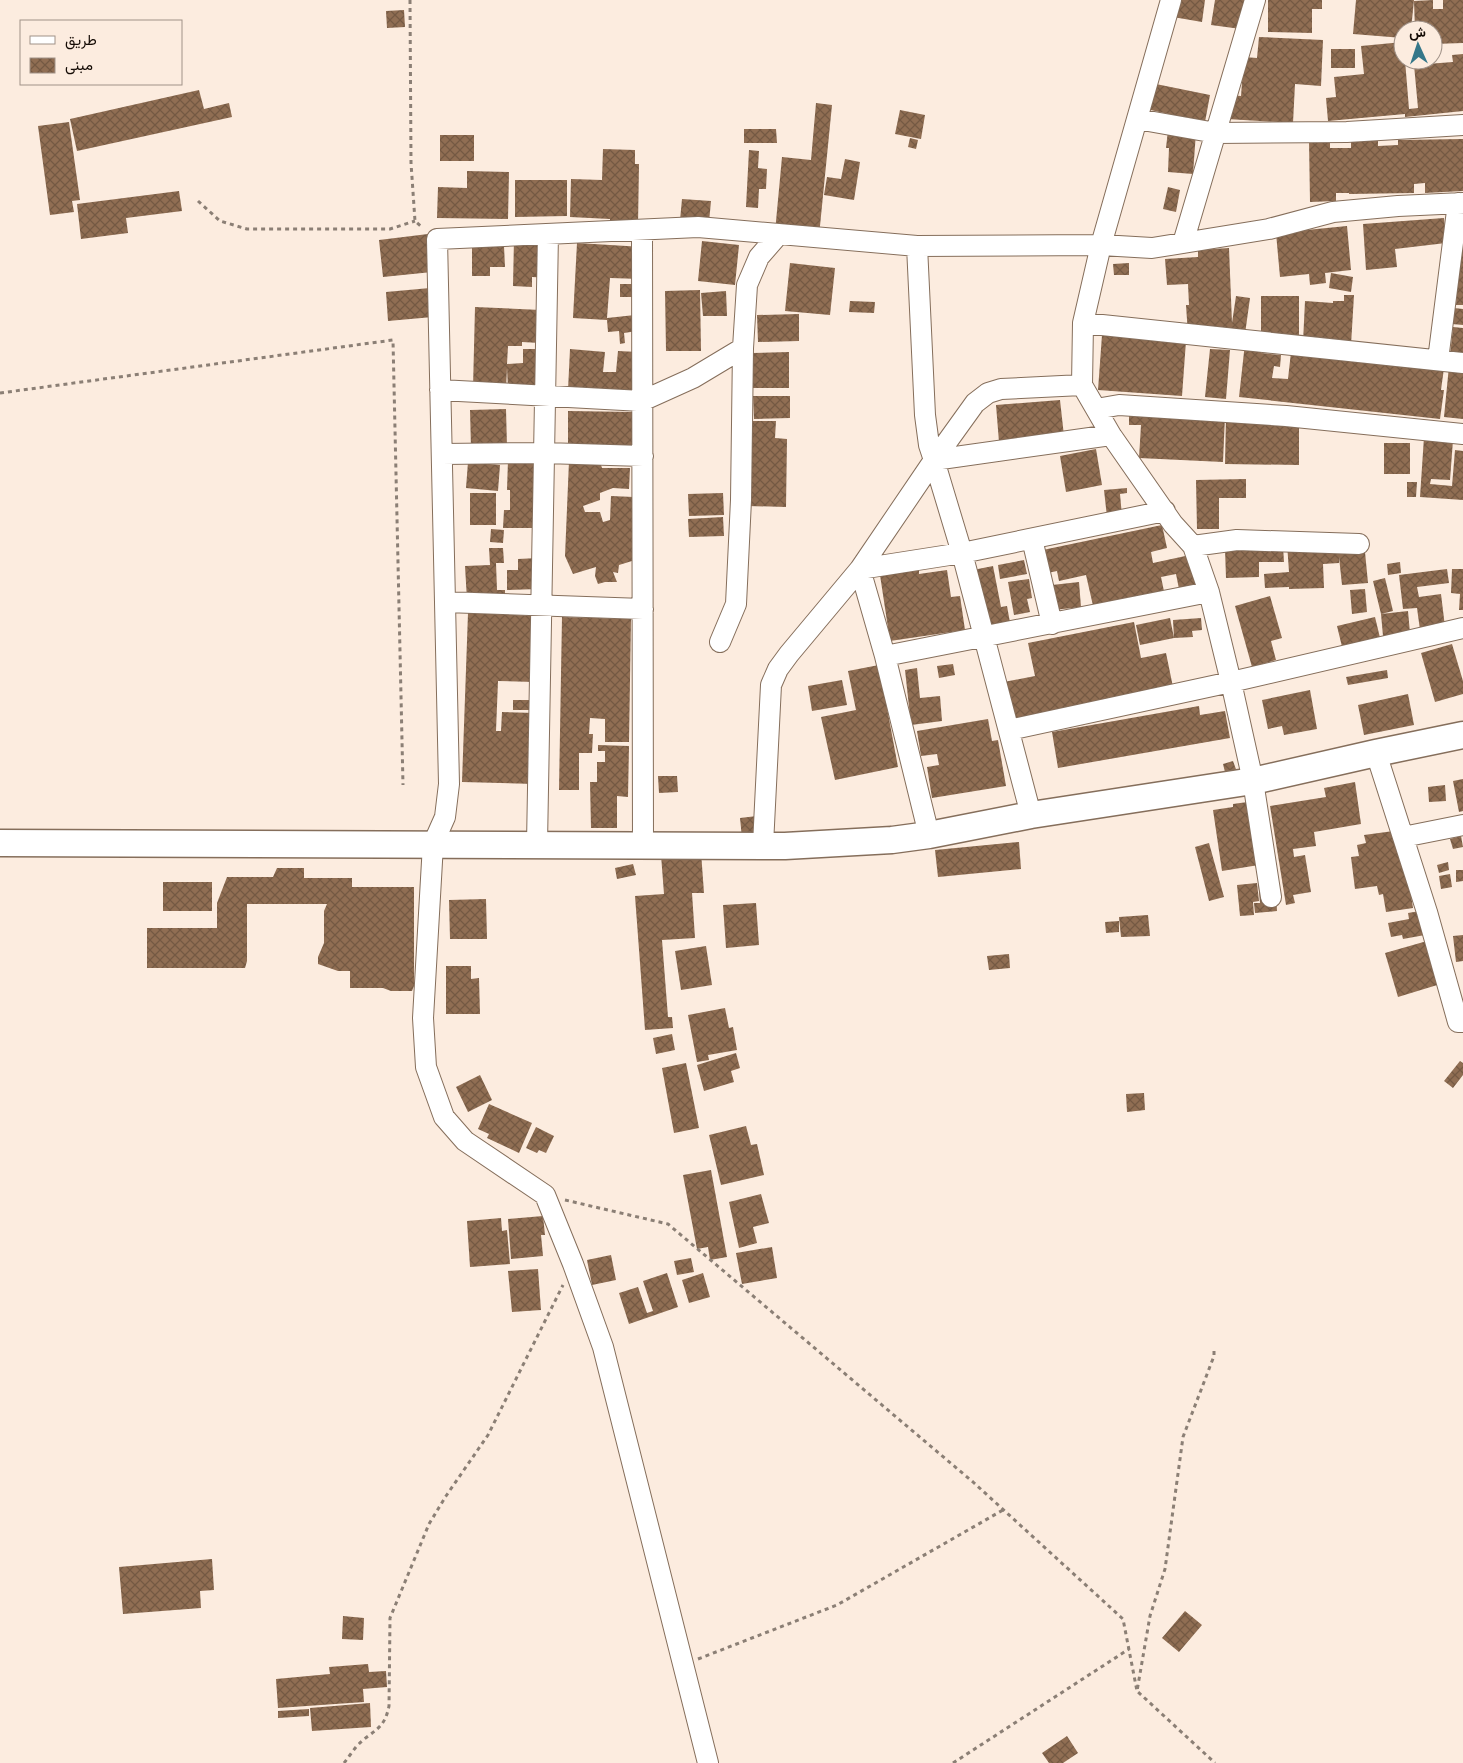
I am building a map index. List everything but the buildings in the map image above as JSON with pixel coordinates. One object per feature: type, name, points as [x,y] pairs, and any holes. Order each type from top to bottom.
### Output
[{"type":"main road","points":[[0,842],[763,846],[892,840],[929,835],[1031,815],[1253,781],[1376,753],[1463,736]]},
{"type":"street","points":[[1171,0],[1101,245],[1084,323],[1082,385],[1111,435],[1173,524],[1193,546],[1209,592],[1232,682],[1253,781],[1271,897]]},
{"type":"street","points":[[1183,243],[1255,0]]},
{"type":"street","points":[[1137,119],[1216,133],[1347,132],[1463,125]]},
{"type":"street","points":[[708,1763],[603,1347],[573,1264],[545,1195],[465,1141],[444,1117],[426,1067],[423,1018],[433,844],[445,817],[449,784],[437,239],[698,228],[916,246],[1101,245],[1152,248],[1269,229],[1333,212],[1461,203],[1438,360]]},
{"type":"street","points":[[642,230],[643,845]]},
{"type":"street","points":[[537,844],[548,234]]},
{"type":"street","points":[[720,642],[736,604],[742,500],[742,348],[747,285],[759,257],[779,234]]},
{"type":"street","points":[[916,246],[925,415],[929,445],[962,553],[1031,815]]},
{"type":"street","points":[[1084,323],[1463,362]]},
{"type":"street","points":[[440,390],[642,401],[693,378],[742,348]]},
{"type":"street","points":[[763,846],[770,685],[778,669],[860,569],[975,403],[988,393],[1008,388],[1082,385]]},
{"type":"street","points":[[1096,409],[1119,405],[1286,416],[1463,434]]},
{"type":"street","points":[[934,460],[1111,435]]},
{"type":"street","points":[[442,454],[544,453],[643,456]]},
{"type":"street","points":[[860,569],[962,553],[1165,511]]},
{"type":"street","points":[[1032,538],[1052,624]]},
{"type":"street","points":[[1193,546],[1237,540],[1358,544]]},
{"type":"street","points":[[860,569],[885,656],[929,835]]},
{"type":"street","points":[[885,656],[984,638],[1209,592]]},
{"type":"street","points":[[445,602],[643,609]]},
{"type":"street","points":[[1009,730],[1232,682],[1463,628]]},
{"type":"street","points":[[1376,753],[1427,912],[1458,1022],[1463,1022]]},
{"type":"street","points":[[1403,837],[1463,825]]},
{"type":"path","points":[[410,0],[412,163],[415,221],[437,239]]},
{"type":"path","points":[[198,201],[220,221],[248,229],[390,229],[415,221]]},
{"type":"path","points":[[0,394],[393,340],[403,785]]},
{"type":"path","points":[[545,1195],[668,1224],[1004,1510],[1123,1619],[1137,1691],[1215,1763]]},
{"type":"path","points":[[344,1763],[357,1745],[379,1728],[387,1718],[389,1706],[390,1618],[429,1524],[488,1435],[573,1264]]},
{"type":"path","points":[[1137,1691],[1150,1616],[1164,1570],[1183,1437],[1214,1356],[1214,1351]]},
{"type":"path","points":[[684,1664],[837,1605],[1004,1510]]},
{"type":"path","points":[[953,1763],[1129,1649]]}]
